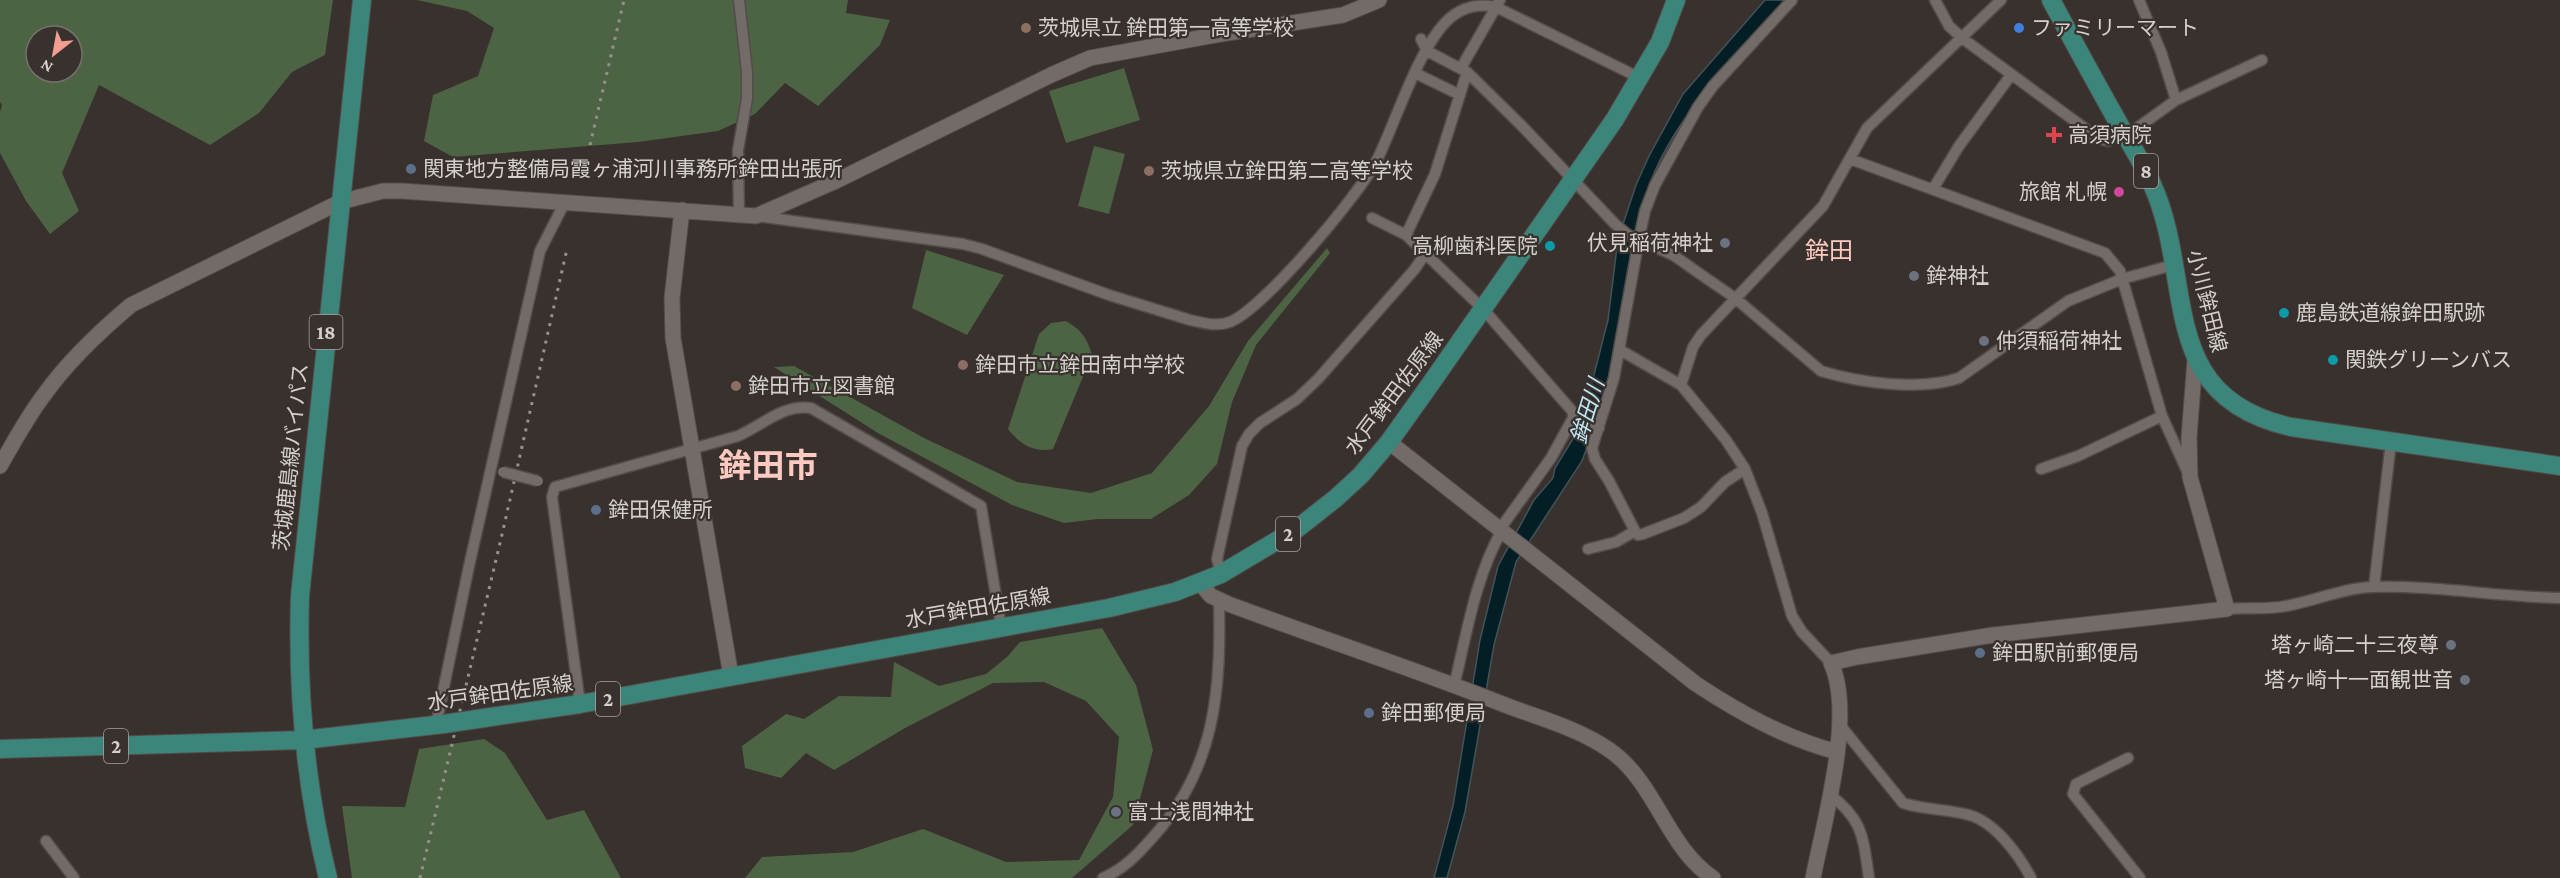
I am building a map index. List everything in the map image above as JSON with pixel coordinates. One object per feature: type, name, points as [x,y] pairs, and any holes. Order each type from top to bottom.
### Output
[{"type":"main road","name":"茨城鹿島線バイパス","points":[[328,878],[309,792],[303,740],[299,647],[300,596],[362,0]]},
{"type":"main road","name":"水戸鉾田佐原線","points":[[0,749],[303,740],[484,718],[580,704],[1109,608],[1175,592],[1221,574],[1272,544],[1319,512],[1350,486],[1389,442],[1484,310],[1640,78],[1660,42],[1676,0]]},
{"type":"main road","name":"小川鉾田線","points":[[2051,0],[2156,194],[2164,218],[2188,337],[2195,360],[2224,395],[2234,404],[2255,416],[2291,427],[2560,466]]},
{"type":"street","points":[[739,0],[747,72],[747,99],[738,150],[739,217]]},
{"type":"street","points":[[756,216],[836,181],[1090,58],[1343,15],[1379,0]]},
{"type":"street","points":[[1745,469],[1725,482],[1701,507],[1684,518],[1638,535],[1595,459],[1592,448],[1620,350],[1637,239],[1655,185],[1698,107],[1713,86],[1792,0]]},
{"type":"street","points":[[1935,0],[1949,26],[1962,38],[2097,138],[2108,141],[2125,135],[2176,100],[2262,60]]},
{"type":"street","points":[[1682,385],[1693,347],[1701,335],[1823,206],[1867,128],[2001,0]]},
{"type":"street","points":[[2139,0],[2161,52],[2176,100]]},
{"type":"street","points":[[0,466],[32,411],[61,373],[103,328],[131,305],[340,202],[383,190],[682,210],[739,217],[756,216],[963,244],[1190,321],[1207,324],[1228,323],[1248,311],[1277,283],[1356,193],[1376,162],[1426,51],[1443,26],[1460,11],[1472,6],[1498,3],[1640,78]]},
{"type":"street","points":[[1406,235],[1435,174],[1460,95],[1464,70],[1498,3]]},
{"type":"street","points":[[1421,39],[1426,51],[1464,70],[1521,125],[1615,224],[1637,239],[1673,255],[1735,298],[1821,372],[1838,376],[1920,384],[1947,382],[1959,378],[2068,301],[2122,279],[2173,265]]},
{"type":"street","points":[[1415,74],[1460,95]]},
{"type":"street","points":[[1933,189],[1959,146],[2011,75]]},
{"type":"street","points":[[1850,159],[2105,253],[2116,263],[2162,416],[2190,477],[2227,609]]},
{"type":"street","points":[[440,724],[491,470],[540,251],[565,202]]},
{"type":"street","points":[[682,210],[672,316],[676,361],[731,676]]},
{"type":"street","points":[[1372,218],[1406,235],[1426,253],[1484,310],[1573,412],[1574,418],[1551,458],[1488,556],[1478,586],[1456,687]]},
{"type":"street","points":[[1221,574],[1217,558],[1242,446],[1260,423],[1297,399],[1318,379],[1414,270],[1426,253]]},
{"type":"street","points":[[1620,350],[1682,385],[1706,413],[1745,469],[1762,513],[1792,616],[1802,633],[1831,663],[1838,678],[1840,725],[1837,752],[1813,878]]},
{"type":"street","points":[[2190,477],[2189,437],[2195,360]]},
{"type":"street","points":[[491,470],[555,487],[738,436],[758,427],[779,412],[797,406],[811,408],[981,506],[1001,626]]},
{"type":"street","points":[[2041,469],[2078,456],[2162,416]]},
{"type":"street","points":[[1574,418],[1598,428]]},
{"type":"street","points":[[1389,442],[1706,690],[1751,718],[1781,733],[1837,752]]},
{"type":"street","points":[[2374,587],[2391,442]]},
{"type":"street","points":[[555,487],[552,497],[580,704]]},
{"type":"street","points":[[1588,549],[1616,542],[1635,531]]},
{"type":"street","points":[[1200,583],[1206,592],[1219,600],[1587,736],[1609,749],[1637,776],[1687,855],[1699,869],[1713,878]]},
{"type":"street","points":[[1831,663],[1993,635],[2227,609],[2284,607],[2356,588],[2458,590],[2516,598],[2560,598]]},
{"type":"street","points":[[1103,878],[1117,872],[1129,862],[1164,825],[1180,801],[1200,761],[1215,708],[1220,649],[1219,600]]},
{"type":"street","points":[[1840,725],[1904,803],[1969,815],[1979,819],[1990,826],[2010,847],[2031,878]]},
{"type":"street","points":[[2128,758],[2076,784],[2073,794],[2140,878]]},
{"type":"street","points":[[1830,794],[1847,807],[1857,822],[1869,878]]},
{"type":"street","points":[[46,841],[74,878]]},
{"type":"green space","points":[[0,0],[333,0],[325,55],[292,72],[259,113],[210,145],[99,85],[62,173],[79,211],[50,234],[26,201],[0,153],[2,105],[0,102]]},
{"type":"green space","points":[[417,0],[848,0],[846,13],[890,20],[880,45],[818,106],[785,83],[755,114],[718,131],[638,142],[453,157],[424,141],[433,95],[478,76],[494,28],[467,11]]},
{"type":"green space","points":[[1124,68],[1140,120],[1066,143],[1049,91]]},
{"type":"green space","points":[[1094,146],[1125,154],[1109,214],[1078,206]]},
{"type":"green space","points":[[1327,248],[1330,253],[1256,345],[1232,402],[1217,464],[1189,495],[1151,519],[1098,519],[1064,523],[1012,505],[878,433],[774,367],[794,366],[924,438],[1017,482],[1091,493],[1152,473],[1209,406],[1248,341]]},
{"type":"green space","points":[[926,250],[1004,275],[967,335],[912,308]]},
{"type":"green space","points":[[1066,321],[1083,335],[1092,355],[1053,449],[1039,450],[1022,443],[1008,429],[1039,334],[1051,323]]},
{"type":"green space","points":[[1102,628],[1136,685],[1153,750],[1133,825],[1072,878],[745,878],[762,857],[853,852],[923,829],[1006,862],[1079,860],[1113,797],[1119,737],[1086,701],[1044,682],[993,683],[905,728],[834,770],[806,753],[781,778],[745,768],[742,746],[786,714],[804,719],[839,696],[891,697],[894,662],[939,686],[986,674],[1007,657],[1020,642]]},
{"type":"green space","points":[[484,739],[505,753],[547,820],[584,810],[621,878],[352,878],[342,806],[405,807],[419,749]]},
{"type":"water","name":"鉾田川","points":[[1765,0],[1785,0],[1704,94],[1668,145],[1654,172],[1645,200],[1610,385],[1582,461],[1516,562],[1494,645],[1465,812],[1447,878],[1434,878],[1453,806],[1480,640],[1498,566],[1534,500],[1553,478],[1555,468],[1576,434],[1587,402],[1608,320],[1618,239],[1636,185],[1683,94]]},
{"type":"railway","points":[[590,145],[624,0]]},
{"type":"railway","points":[[420,878],[567,249]]},
{"type":"place","name":"茨城県立 鉾田第一高等学校","points":[[1026,28]]},
{"type":"place","name":"ファミリーマート","points":[[2019,28]]},
{"type":"place","name":"高須病院","points":[[2054,135]]},
{"type":"place","name":"関東地方整備局霞ヶ浦河川事務所鉾田出張所","points":[[411,169]]},
{"type":"place","name":"茨城県立鉾田第二高等学校","points":[[1149,171]]},
{"type":"place","name":"旅館 札幌","points":[[2119,192]]},
{"type":"place","name":"伏見稲荷神社","points":[[1725,243]]},
{"type":"place","name":"高柳歯科医院","points":[[1550,246]]},
{"type":"place","name":"鉾神社","points":[[1914,276]]},
{"type":"place","name":"鹿島鉄道線鉾田駅跡","points":[[2284,313]]},
{"type":"place","name":"仲須稲荷神社","points":[[1984,341]]},
{"type":"place","name":"関鉄グリーンバス","points":[[2333,360]]},
{"type":"place","name":"鉾田市立鉾田南中学校","points":[[963,365]]},
{"type":"place","name":"鉾田市立図書館","points":[[736,386]]},
{"type":"place","name":"鉾田保健所","points":[[596,510]]},
{"type":"place","name":"塔ヶ崎二十三夜尊","points":[[2451,645]]},
{"type":"place","name":"鉾田駅前郵便局","points":[[1980,653]]},
{"type":"place","name":"塔ヶ崎十一面観世音","points":[[2465,680]]},
{"type":"place","name":"鉾田郵便局","points":[[1369,713]]},
{"type":"place","name":"富士浅間神社","points":[[1116,812]]},
{"type":"district","name":"鉾田","points":[[1829,251]]},
{"type":"district","name":"鉾田市","points":[[768,465]]}]
